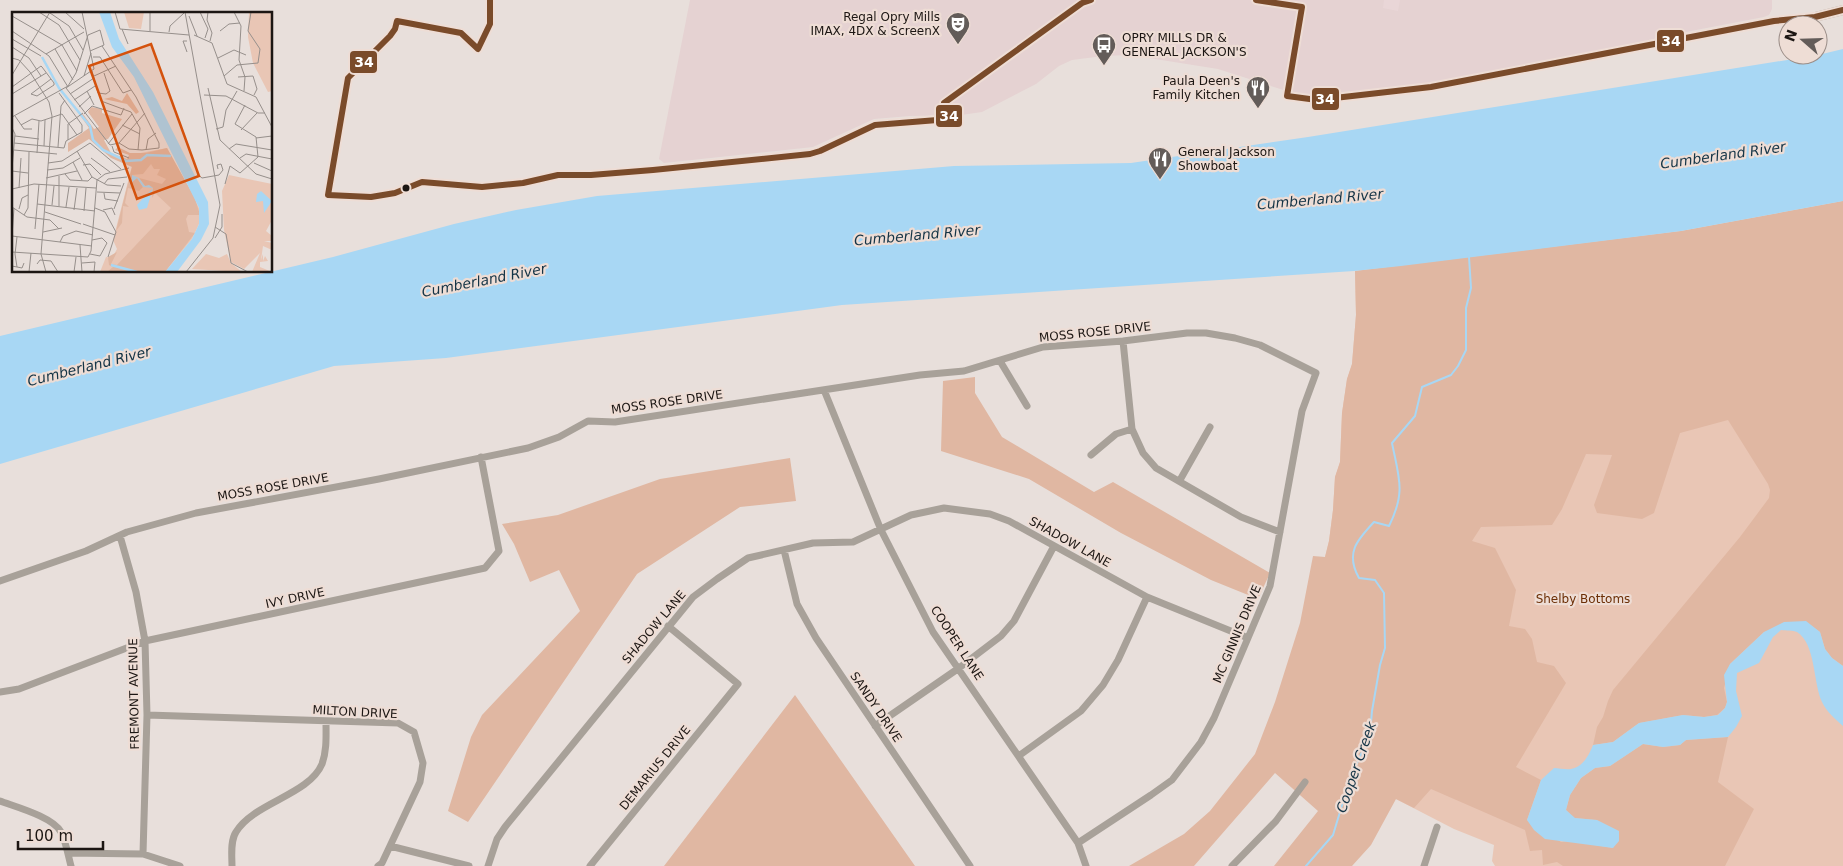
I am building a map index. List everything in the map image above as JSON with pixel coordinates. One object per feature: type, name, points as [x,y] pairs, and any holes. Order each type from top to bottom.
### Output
[{"type":"highway","points":[[1843,10],[1815,17],[1843,18]]},
{"type":"street","name":"MOSS ROSE DRIVE","points":[[0,581],[86,551],[120,536],[196,512],[379,479],[528,448],[559,437],[588,421],[615,422],[920,375],[964,371],[1043,347],[1123,341],[1187,333],[1206,333],[1260,345],[1316,373]]},
{"type":"street","points":[[1123,341],[1132,429],[1143,453],[1156,468],[1180,480],[1241,517],[1280,532]]},
{"type":"street","points":[[1000,360],[1027,406]]},
{"type":"street","name":"MC GINNIS DRIVE","points":[[1078,843],[1172,780],[1202,742],[1270,586],[1302,411],[1316,373]]},
{"type":"street","name":"COOPER LANE","points":[[824,390],[881,530],[933,632],[1020,755],[1078,843],[1086,866]]},
{"type":"street","points":[[1180,480],[1210,427]]},
{"type":"street","points":[[1091,455],[1116,434],[1132,429]]},
{"type":"street","name":"IVY DRIVE","points":[[0,692],[19,689],[146,641],[485,568],[499,551],[481,457]]},
{"type":"street","name":"SHADOW LANE","points":[[488,866],[497,839],[505,826],[668,626],[692,598],[748,558],[813,543],[853,542],[911,515],[944,508],[990,514],[1008,520],[1147,597],[1248,638]]},
{"type":"street","name":"FREMONT AVENUE","points":[[120,536],[136,592],[146,641],[148,715],[143,854]]},
{"type":"street","points":[[875,726],[959,668],[1000,636],[1014,621],[1054,546]]},
{"type":"street","name":"SANDY DRIVE","points":[[784,550],[798,604],[816,638],[970,866]]},
{"type":"street","points":[[1020,755],[1081,711],[1103,685],[1118,660],[1147,597]]},
{"type":"street","name":"DEMARIUS DRIVE","points":[[590,866],[738,684],[668,626]]},
{"type":"street","name":"MILTON DRIVE","points":[[148,715],[398,723],[414,732],[423,763],[420,782],[382,863],[378,866]]},
{"type":"street","points":[[232,866],[232,842],[235,832],[248,818],[311,780],[321,765],[326,750],[326,722]]},
{"type":"street","points":[[1232,866],[1276,821],[1305,782]]},
{"type":"street","points":[[0,800],[57,826],[62,833],[72,866]]},
{"type":"street","points":[[1424,866],[1437,827]]},
{"type":"street","points":[[390,846],[469,866]]},
{"type":"street","points":[[68,852],[143,854],[165,863],[180,866]]},
{"type":"shaded area","points":[[690,0],[1772,0],[1772,9],[1769,15],[1764,17],[1522,67],[1425,84],[1329,97],[1296,94],[1218,69],[1130,55],[1072,60],[1059,66],[1036,84],[982,112],[961,115],[874,119],[813,147],[664,163],[659,159]]},
{"type":"shaded area","points":[[1384,0],[1400,0],[1398,11],[1383,8]]},
{"type":"shaded area","name":"Shelby Bottoms","points":[[1843,201],[1843,666],[1832,658],[1825,649],[1820,632],[1806,622],[1764,632],[1730,664],[1724,688],[1727,702],[1725,708],[1717,715],[1704,717],[1683,715],[1639,723],[1613,742],[1593,745],[1597,727],[1603,717],[1613,690],[1740,537],[1769,498],[1770,490],[1768,484],[1728,420],[1680,433],[1654,513],[1642,519],[1597,513],[1594,505],[1612,455],[1586,454],[1562,509],[1552,525],[1481,527],[1472,541],[1495,548],[1516,590],[1509,626],[1525,629],[1532,639],[1537,662],[1554,666],[1566,683],[1516,767],[1541,780],[1527,820],[1561,842],[1571,841],[1613,848],[1597,820],[1574,818],[1566,810],[1570,795],[1581,778],[1595,768],[1610,766],[1643,744],[1663,747],[1680,745],[1686,740],[1728,737],[1718,782],[1754,809],[1725,866],[1563,866],[1557,862],[1543,865],[1542,850],[1530,851],[1525,830],[1431,789],[1414,808],[1396,799],[1371,845],[1352,866],[1274,866],[1318,811],[1275,773],[1194,866],[1129,866],[1184,834],[1210,811],[1255,754],[1275,702],[1300,623],[1313,556],[1325,557],[1329,541],[1335,477],[1340,462],[1342,413],[1347,379],[1352,364],[1356,315],[1355,271],[1681,231]]},
{"type":"shaded area","points":[[975,377],[975,393],[1002,437],[1094,492],[1113,482],[1270,573],[1258,599],[1211,580],[1121,533],[1029,479],[941,451],[943,381]]},
{"type":"shaded area","points":[[790,458],[796,501],[740,507],[637,574],[468,822],[448,811],[471,737],[482,715],[580,611],[559,570],[530,582],[514,544],[502,524],[558,515],[660,479]]},
{"type":"shaded area","points":[[795,695],[915,866],[664,866]]},
{"type":"green space","name":"Shelby Bottoms","points":[[1843,201],[1843,866],[1495,866],[1492,861],[1494,845],[1454,829],[1392,797],[1325,557],[1333,510],[1335,477],[1340,462],[1342,413],[1347,379],[1352,364],[1356,315],[1355,271],[1681,231]]},
{"type":"water","name":"Cumberland River","points":[[1843,49],[1843,201],[1681,231],[1401,266],[1354,271],[842,305],[446,358],[334,366],[0,464],[0,336],[333,257],[454,224],[516,210],[597,196],[954,166],[1131,163],[1308,137],[1778,61],[1778,65],[1828,65],[1828,53]]},
{"type":"water","points":[[1806,621],[1820,632],[1825,649],[1832,658],[1843,666],[1843,726],[1828,712],[1822,702],[1808,645],[1797,632],[1781,630],[1773,637],[1759,663],[1737,673],[1736,691],[1742,716],[1728,737],[1686,740],[1680,745],[1663,747],[1643,744],[1610,766],[1595,768],[1581,778],[1570,795],[1566,810],[1575,818],[1597,820],[1619,831],[1619,841],[1613,848],[1545,839],[1534,830],[1527,820],[1541,780],[1554,768],[1571,769],[1579,766],[1590,753],[1593,745],[1613,742],[1639,723],[1683,715],[1704,717],[1718,715],[1725,708],[1727,702],[1724,675],[1730,664],[1764,632],[1784,622]]},
{"type":"waterway","name":"Cooper Creek","points":[[1306,866],[1333,835],[1350,779],[1370,734],[1380,665],[1385,648],[1384,593],[1375,580],[1359,578],[1355,569],[1353,554],[1358,541],[1374,522],[1389,526],[1394,514],[1398,504],[1400,485],[1392,443],[1415,416],[1422,387],[1451,375],[1466,350],[1466,308],[1471,288],[1469,257]]},
{"type":"transit line","name":"34","points":[[490,0],[490,24],[478,49],[461,33],[397,21],[395,29],[390,36],[348,78],[328,195],[371,197],[395,193],[422,182],[482,187],[523,183],[558,175],[591,175],[653,170],[810,154],[875,125],[950,119],[944,103],[1082,3],[1091,0]]},
{"type":"transit line","name":"34","points":[[1256,0],[1302,7],[1287,96],[1317,100],[1431,87],[1774,21],[1815,17],[1843,10]]},
{"type":"place","name":"Regal Opry Mills IMAX, 4DX & ScreenX","points":[[958,45]]},
{"type":"place","name":"OPRY MILLS DR & GENERAL JACKSON'S","points":[[1104,66]]},
{"type":"place","name":"Paula Deen's Family Kitchen","points":[[1258,109]]},
{"type":"place","name":"General Jackson Showboat","points":[[1160,180]]}]
